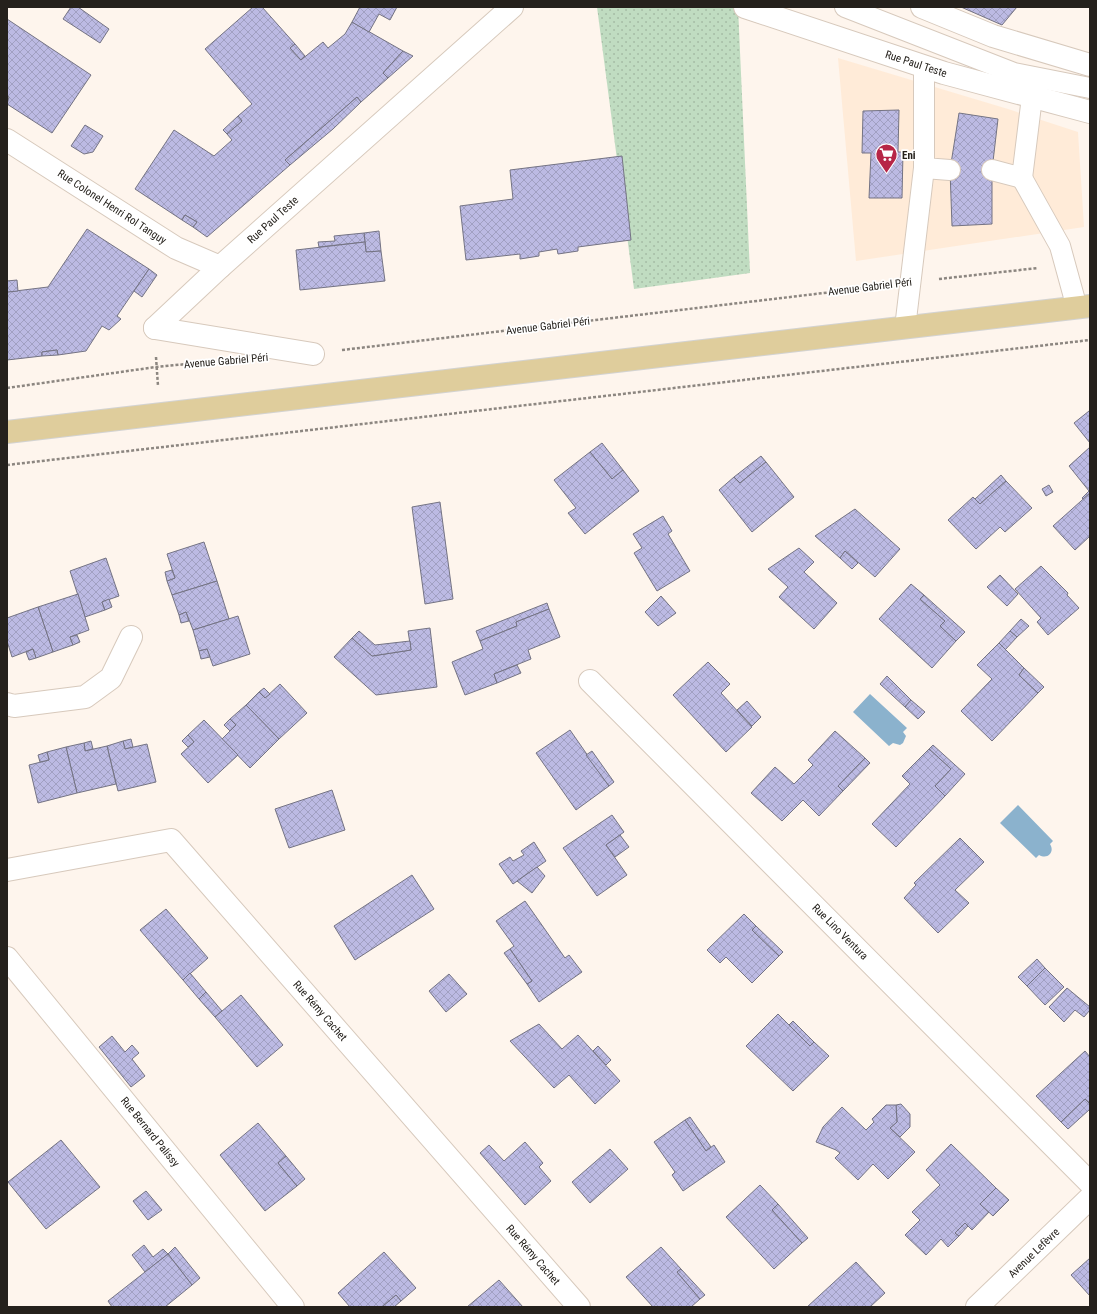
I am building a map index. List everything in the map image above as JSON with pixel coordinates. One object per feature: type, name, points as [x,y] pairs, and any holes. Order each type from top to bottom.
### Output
[{"type":"main road","points":[[7,432],[1084,307]]},
{"type":"street","name":"Rue Paul Teste","points":[[313,354],[155,328],[220,267],[512,7]]},
{"type":"street","name":"Rue Paul Teste","points":[[745,7],[944,73],[1090,112]]},
{"type":"street","points":[[922,7],[993,36],[1090,65]]},
{"type":"street","name":"Rue Colonel Henri Rol Tanguy","points":[[7,140],[176,248],[220,267]]},
{"type":"street","points":[[7,704],[14,706],[85,697],[111,678],[131,637]]},
{"type":"street","name":"Rue Lino Ventura","points":[[590,681],[1090,1184]]},
{"type":"street","name":"Rue Rémy Cachet","points":[[7,870],[171,840],[579,1307]]},
{"type":"street","name":"Rue Bernard Palissy","points":[[7,958],[292,1307]]},
{"type":"street","name":"Avenue Lefèvre","points":[[977,1307],[1090,1198]]},
{"type":"lane","points":[[845,7],[1014,72],[1090,88]]},
{"type":"lane","points":[[905,328],[924,168],[924,66]]},
{"type":"lane","points":[[1032,97],[1022,178],[1060,246],[1066,265],[1084,307]]},
{"type":"lane","points":[[924,168],[950,170]]},
{"type":"lane","points":[[992,170],[1022,178]]},
{"type":"path","name":"Avenue Gabriel Péri","points":[[313,354],[911,282],[1066,265]]},
{"type":"path","points":[[7,465],[1090,340]]},
{"type":"path","name":"Avenue Gabriel Péri","points":[[7,388],[187,364]]},
{"type":"shaded area","points":[[838,58],[1008,109],[1078,132],[1084,227],[856,261]]},
{"type":"green space","points":[[597,7],[738,7],[750,273],[634,289]]},
{"type":"water","points":[[870,694],[907,728],[903,732],[906,736],[903,743],[900,745],[893,743],[889,746],[853,712]]},
{"type":"water","points":[[1018,805],[1053,841],[1050,844],[1052,850],[1048,856],[1045,857],[1039,855],[1036,858],[1000,823]]},
{"type":"building","points":[[71,7],[78,7],[109,29],[100,43],[63,19]]},
{"type":"building","points":[[253,7],[262,7],[295,44],[290,48],[301,60],[323,42],[328,48],[345,34],[352,22],[403,51],[383,73],[388,78],[361,102],[357,97],[285,160],[290,165],[207,237],[193,227],[197,222],[185,215],[182,220],[135,189],[174,130],[214,156],[232,140],[227,134],[242,121],[238,116],[252,104],[205,49]]},
{"type":"building","points":[[360,7],[397,7],[390,20],[379,14],[369,32],[352,22]]},
{"type":"building","points":[[961,7],[1017,7],[1002,25]]},
{"type":"building","points":[[7,19],[91,75],[52,133],[7,104],[9,97],[7,96]]},
{"type":"building","points":[[295,44],[305,56],[301,60],[290,48]]},
{"type":"building","points":[[403,51],[413,56],[388,78],[383,73]]},
{"type":"building","points":[[357,97],[361,102],[333,129],[290,165],[285,160]]},
{"type":"building","name":"Eni","points":[[899,110],[898,152],[903,152],[902,198],[869,198],[871,153],[862,153],[863,111]]},
{"type":"building","points":[[959,113],[998,119],[992,170],[992,224],[952,226],[950,170]]},
{"type":"building","points":[[238,116],[242,121],[227,134],[223,130]]},
{"type":"building","points":[[85,125],[103,136],[93,152],[84,154],[71,146]]},
{"type":"building","points":[[622,156],[631,240],[578,247],[578,251],[558,254],[557,249],[539,252],[539,256],[520,259],[520,254],[466,260],[460,206],[513,199],[510,170]]},
{"type":"building","points":[[185,215],[197,222],[193,227],[182,220]]},
{"type":"building","points":[[87,229],[149,269],[117,316],[121,319],[109,330],[102,326],[86,351],[58,355],[57,350],[42,352],[42,356],[7,360],[7,292],[48,287]]},
{"type":"building","points":[[379,231],[381,251],[366,252],[364,233]]},
{"type":"building","points":[[364,233],[365,242],[319,247],[318,242],[335,241],[334,236]]},
{"type":"building","points":[[365,242],[366,252],[381,251],[385,281],[300,290],[296,250]]},
{"type":"building","points":[[149,269],[157,275],[142,297],[134,291]]},
{"type":"building","points":[[17,280],[18,291],[7,292],[7,281]]},
{"type":"building","points":[[57,350],[58,355],[42,356],[42,352]]},
{"type":"building","points":[[1089,411],[1090,412],[1090,443],[1074,423]]},
{"type":"building","points":[[602,443],[623,470],[612,479],[590,452]]},
{"type":"building","points":[[1090,447],[1090,493],[1083,499],[1082,498],[1089,491],[1069,466]]},
{"type":"building","points":[[590,452],[612,479],[623,470],[639,491],[585,534],[568,513],[576,508],[554,480]]},
{"type":"building","points":[[761,456],[766,462],[740,483],[734,477]]},
{"type":"building","points":[[766,462],[794,497],[752,532],[719,490],[734,477],[740,483]]},
{"type":"building","points":[[1001,475],[1006,481],[980,504],[975,499]]},
{"type":"building","points":[[1006,481],[1032,508],[1005,532],[1000,527],[976,549],[948,520],[973,497],[980,504]]},
{"type":"building","points":[[1049,485],[1053,492],[1046,496],[1042,489]]},
{"type":"building","points":[[1090,493],[1090,536],[1075,550],[1053,526]]},
{"type":"building","points":[[440,502],[453,599],[425,604],[412,507]]},
{"type":"building","points":[[855,509],[900,549],[875,577],[845,551],[840,558],[815,536]]},
{"type":"building","points":[[663,516],[672,531],[668,534],[690,571],[657,591],[634,553],[642,548],[633,534]]},
{"type":"building","points":[[204,542],[217,581],[172,595],[167,581],[175,578],[167,554]]},
{"type":"building","points":[[799,548],[814,562],[804,572],[837,603],[814,629],[779,597],[788,587],[768,569]]},
{"type":"building","points":[[845,551],[858,563],[852,569],[840,558]]},
{"type":"building","points":[[106,558],[119,596],[102,602],[105,610],[85,617],[70,571]]},
{"type":"building","points":[[1041,566],[1068,593],[1067,595],[1079,608],[1048,635],[1037,622],[1041,618],[1015,589]]},
{"type":"building","points":[[172,570],[175,578],[167,581],[165,572]]},
{"type":"building","points":[[1000,575],[1018,594],[1007,606],[987,587]]},
{"type":"building","points":[[217,581],[229,619],[193,630],[186,612],[179,615],[172,595]]},
{"type":"building","points":[[911,584],[924,595],[920,599],[945,621],[940,626],[956,641],[932,668],[879,619]]},
{"type":"building","points":[[78,594],[89,630],[70,637],[73,645],[53,652],[38,607]]},
{"type":"building","points":[[924,595],[965,632],[956,641],[940,626],[945,621],[920,599]]},
{"type":"building","points":[[661,596],[676,613],[658,626],[645,612]]},
{"type":"building","points":[[109,599],[112,607],[105,610],[102,602]]},
{"type":"building","points":[[547,603],[549,609],[516,622],[517,626],[480,641],[476,631]]},
{"type":"building","points":[[38,607],[53,652],[36,658],[33,649],[12,657],[7,641],[7,618]]},
{"type":"building","points":[[549,609],[560,637],[528,650],[531,659],[494,674],[497,683],[465,695],[452,662],[483,649],[480,641],[517,626],[516,622]]},
{"type":"building","points":[[186,612],[189,621],[181,623],[179,615]]},
{"type":"building","points":[[238,616],[250,654],[213,666],[207,649],[199,651],[193,630]]},
{"type":"building","points":[[1021,619],[1029,626],[1017,637],[1010,631]]},
{"type":"building","points":[[430,628],[437,687],[376,695],[334,657],[352,638],[372,656],[411,650],[408,631]]},
{"type":"building","points":[[359,631],[375,645],[410,641],[411,650],[372,656],[352,638]]},
{"type":"building","points":[[1010,631],[1017,637],[1005,650],[999,643]]},
{"type":"building","points":[[77,635],[80,642],[73,645],[70,637]]},
{"type":"building","points":[[999,643],[1024,668],[1019,675],[1038,693],[992,741],[961,711],[992,679],[977,665]]},
{"type":"building","points":[[33,649],[36,658],[29,660],[26,652]]},
{"type":"building","points":[[207,649],[210,657],[201,659],[199,651]]},
{"type":"building","points":[[708,662],[730,684],[721,693],[752,727],[726,752],[673,695]]},
{"type":"building","points":[[517,665],[521,673],[497,683],[494,674]]},
{"type":"building","points":[[1024,668],[1044,687],[1038,693],[1019,675]]},
{"type":"building","points":[[887,676],[911,700],[905,707],[880,684]]},
{"type":"building","points":[[280,684],[307,713],[279,739],[246,705],[259,692],[265,698]]},
{"type":"building","points":[[264,688],[270,694],[265,698],[259,692]]},
{"type":"building","points":[[911,700],[925,712],[918,719],[905,707]]},
{"type":"building","points":[[747,701],[761,717],[752,726],[737,710]]},
{"type":"building","points":[[246,705],[279,739],[250,768],[222,739],[236,725],[230,719]]},
{"type":"building","points":[[230,719],[236,725],[230,731],[224,725]]},
{"type":"building","points":[[204,720],[238,755],[208,783],[181,754],[194,742],[188,735]]},
{"type":"building","points":[[570,730],[609,786],[576,810],[536,753]]},
{"type":"building","points":[[835,731],[865,758],[838,786],[843,791],[819,816],[803,800],[782,821],[751,793],[775,767],[794,784],[813,765],[808,760]]},
{"type":"building","points":[[188,735],[194,742],[188,747],[182,741]]},
{"type":"building","points":[[131,739],[133,747],[125,749],[123,741]]},
{"type":"building","points":[[91,741],[93,749],[85,751],[84,743]]},
{"type":"building","points":[[123,741],[125,749],[147,744],[156,782],[118,791],[107,746]]},
{"type":"building","points":[[84,743],[85,751],[107,746],[116,784],[77,793],[66,747]]},
{"type":"building","points":[[933,745],[965,774],[945,796],[935,786],[951,769],[929,749]]},
{"type":"building","points":[[66,747],[77,793],[38,803],[29,765],[49,760],[47,752]]},
{"type":"building","points":[[929,749],[951,769],[935,786],[945,796],[896,847],[872,824],[910,784],[902,776]]},
{"type":"building","points":[[592,751],[614,782],[609,786],[586,755]]},
{"type":"building","points":[[47,752],[49,760],[40,762],[38,755]]},
{"type":"building","points":[[865,758],[870,763],[843,791],[838,786]]},
{"type":"building","points":[[332,790],[345,830],[289,848],[275,809]]},
{"type":"building","points":[[612,815],[624,832],[606,845],[627,875],[597,896],[563,848]]},
{"type":"building","points":[[620,835],[629,847],[615,857],[606,845]]},
{"type":"building","points":[[960,838],[984,862],[955,890],[969,903],[938,933],[904,898],[916,885],[914,883]]},
{"type":"building","points":[[534,842],[546,861],[513,884],[499,864],[510,857],[513,861],[524,855],[521,851]]},
{"type":"building","points":[[537,867],[545,876],[532,893],[517,881]]},
{"type":"building","points":[[412,875],[434,909],[355,960],[334,926]]},
{"type":"building","points":[[525,901],[565,958],[569,955],[582,972],[539,1002],[527,984],[532,981],[510,949],[514,946],[496,921]]},
{"type":"building","points":[[166,909],[208,958],[183,980],[140,930]]},
{"type":"building","points":[[744,914],[756,926],[752,930],[779,956],[752,983],[726,957],[720,963],[707,950]]},
{"type":"building","points":[[756,926],[783,952],[779,956],[752,930]]},
{"type":"building","points":[[510,949],[532,981],[527,984],[504,953]]},
{"type":"building","points":[[1037,959],[1045,968],[1027,986],[1018,977]]},
{"type":"building","points":[[1045,968],[1064,987],[1045,1005],[1027,986]]},
{"type":"building","points":[[190,973],[206,992],[199,999],[183,980]]},
{"type":"building","points":[[449,974],[467,994],[446,1012],[429,991]]},
{"type":"building","points":[[1067,988],[1090,1007],[1090,1010],[1084,1017],[1075,1010],[1064,1022],[1049,1007]]},
{"type":"building","points":[[206,992],[222,1011],[215,1017],[199,999]]},
{"type":"building","points":[[241,995],[283,1045],[257,1067],[215,1017]]},
{"type":"building","points":[[778,1014],[810,1046],[814,1042],[829,1056],[793,1091],[746,1046]]},
{"type":"building","points":[[793,1021],[814,1042],[810,1046],[789,1025]]},
{"type":"building","points":[[539,1024],[562,1049],[578,1035],[620,1081],[595,1104],[569,1075],[554,1088],[510,1041]]},
{"type":"building","points":[[112,1036],[125,1052],[132,1045],[139,1053],[132,1059],[145,1076],[131,1087],[99,1047]]},
{"type":"building","points":[[598,1046],[611,1060],[606,1065],[593,1051]]},
{"type":"building","points":[[1085,1051],[1090,1057],[1090,1103],[1085,1099],[1061,1122],[1036,1096]]},
{"type":"building","points":[[1085,1099],[1090,1104],[1090,1109],[1068,1129],[1061,1122]]},
{"type":"building","points":[[901,1104],[910,1114],[910,1127],[900,1137],[890,1128],[897,1122],[896,1105]]},
{"type":"building","points":[[886,1105],[896,1105],[897,1122],[890,1128],[915,1152],[888,1179],[873,1164],[858,1180],[835,1158],[840,1153],[816,1142],[823,1127],[842,1107],[866,1130],[874,1122],[872,1119]]},
{"type":"building","points":[[690,1117],[711,1147],[706,1151],[685,1120]]},
{"type":"building","points":[[685,1120],[706,1151],[714,1145],[725,1162],[683,1191],[672,1175],[675,1172],[654,1142]]},
{"type":"building","points":[[258,1123],[286,1156],[278,1163],[297,1186],[265,1211],[220,1155]]},
{"type":"building","points":[[61,1140],[100,1187],[46,1229],[8,1182]]},
{"type":"building","points":[[525,1142],[543,1163],[539,1167],[551,1181],[525,1205],[480,1153],[489,1145],[504,1161]]},
{"type":"building","points":[[951,1144],[996,1188],[980,1204],[989,1212],[972,1230],[965,1223],[955,1233],[959,1236],[948,1247],[941,1239],[926,1255],[905,1235],[920,1220],[912,1212],[940,1185],[926,1170]]},
{"type":"building","points":[[610,1149],[628,1169],[590,1203],[572,1182]]},
{"type":"building","points":[[286,1156],[305,1179],[297,1186],[278,1163]]},
{"type":"building","points":[[760,1185],[778,1204],[772,1210],[802,1243],[774,1269],[726,1217]]},
{"type":"building","points":[[996,1188],[1009,1200],[993,1216],[980,1204]]},
{"type":"building","points":[[146,1191],[162,1210],[148,1220],[133,1201]]},
{"type":"building","points":[[778,1204],[808,1238],[802,1243],[772,1210]]},
{"type":"building","points":[[965,1223],[968,1226],[959,1236],[955,1233]]},
{"type":"building","points":[[144,1245],[153,1257],[163,1249],[168,1254],[145,1272],[132,1255]]},
{"type":"building","points":[[175,1247],[200,1278],[192,1285],[168,1254]]},
{"type":"building","points":[[661,1247],[681,1269],[677,1272],[700,1299],[691,1307],[653,1307],[626,1277]]},
{"type":"building","points":[[384,1252],[416,1288],[401,1301],[396,1295],[382,1307],[350,1307],[338,1293]]},
{"type":"building","points":[[168,1254],[192,1285],[165,1307],[112,1307],[108,1301]]},
{"type":"building","points":[[1090,1258],[1090,1296],[1071,1275]]},
{"type":"building","points":[[856,1262],[885,1293],[870,1307],[807,1307]]},
{"type":"building","points":[[681,1269],[705,1295],[700,1299],[677,1272]]},
{"type":"building","points":[[499,1280],[523,1307],[467,1307]]},
{"type":"building","points":[[396,1295],[401,1301],[394,1307],[382,1307]]},
{"type":"place","name":"Eni","points":[[886,174]]}]
